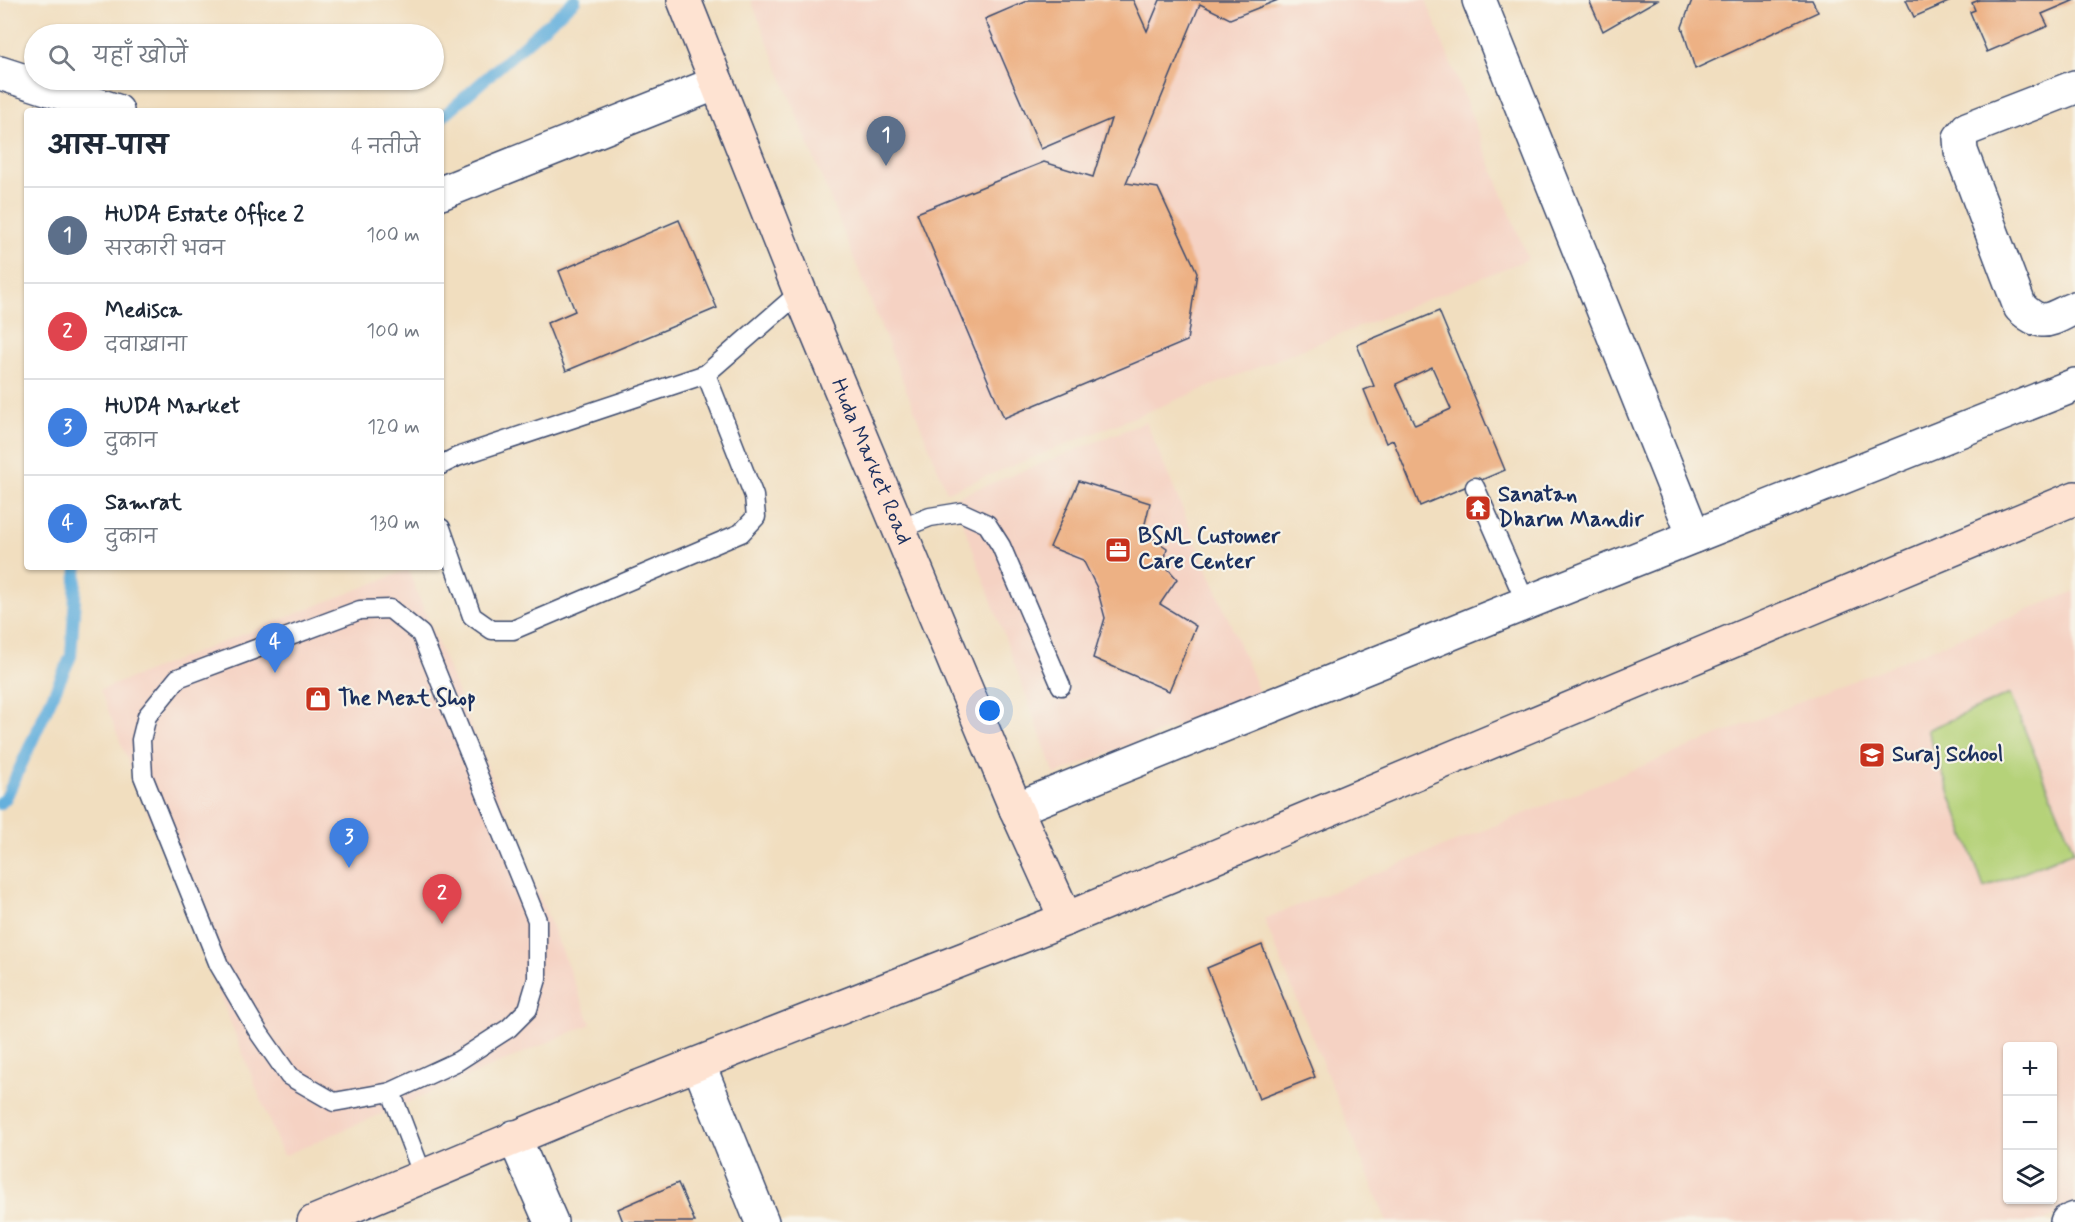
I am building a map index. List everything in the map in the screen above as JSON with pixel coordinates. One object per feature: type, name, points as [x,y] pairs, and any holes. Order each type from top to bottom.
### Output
[{"type":"street","name":"Huda Market Road","points":[[684,0],[800,291],[1017,809],[1066,919]]},
{"type":"street","points":[[1479,0],[1694,536]]},
{"type":"street","points":[[0,73],[24,81]]},
{"type":"street","points":[[444,192],[717,83]]},
{"type":"street","points":[[2075,87],[1967,129],[1960,138],[1961,151],[2020,307],[2033,319],[2042,321],[2075,308]]},
{"type":"street","points":[[52,90],[108,108]]},
{"type":"street","points":[[1017,809],[1526,603],[2075,385]]},
{"type":"street","points":[[314,1222],[514,1137],[1066,919],[2075,498]]},
{"type":"street","points":[[699,1065],[762,1222]]},
{"type":"street","points":[[514,1137],[551,1222]]},
{"type":"street","points":[[2067,1222],[2075,1219]]},
{"type":"lane","points":[[444,464],[457,457],[706,374],[800,291]]},
{"type":"lane","points":[[444,536],[472,615],[492,630],[513,630],[741,533],[756,517],[754,496],[706,374]]},
{"type":"lane","points":[[1475,487],[1526,603]]},
{"type":"lane","points":[[899,528],[930,518],[961,512],[987,524],[1000,546],[1061,686]]},
{"type":"lane","points":[[390,609],[421,634],[537,920],[537,979],[528,1009],[509,1028],[458,1061],[391,1092],[334,1102],[289,1076],[259,1033],[219,965],[143,776],[141,740],[147,716],[178,678],[360,610],[390,609]]},
{"type":"lane","points":[[391,1092],[423,1176]]},
{"type":"shaded area","points":[[751,0],[1426,0],[1528,259],[947,492]]},
{"type":"shaded area","points":[[1146,422],[1259,692],[1055,775],[954,498]]},
{"type":"shaded area","points":[[408,570],[591,1024],[283,1156],[100,690]]},
{"type":"shaded area","name":"Suraj School","points":[[2075,591],[2075,1208],[2042,1222],[1387,1222],[1264,919]]},
{"type":"green space","points":[[2010,694],[2074,851],[1984,888],[1927,730]]},
{"type":"building","points":[[1029,0],[1133,0],[1147,31],[1160,0],[1278,0],[1230,19],[1200,4],[1126,183],[1158,188],[1197,272],[1187,341],[1004,418],[917,213],[1044,162],[1093,177],[1111,119],[1041,149],[985,19]]},
{"type":"building","points":[[1589,0],[1657,0],[1603,31]]},
{"type":"building","points":[[1692,0],[1812,0],[1818,12],[1695,69],[1682,27]]},
{"type":"building","points":[[1906,0],[1953,0],[1914,17]]},
{"type":"building","points":[[1979,0],[2075,0],[2042,14],[2048,26],[1987,52],[1970,12],[1975,10],[1972,3]]},
{"type":"building","points":[[679,220],[717,308],[566,371],[547,323],[575,311],[559,271]]},
{"type":"building","points":[[1439,311],[1505,470],[1420,506],[1393,440],[1386,443],[1364,390],[1374,386],[1357,345]],"holes":[[[1432,367],[1451,409],[1415,425],[1396,384]]]},
{"type":"building","points":[[1079,481],[1150,503],[1143,532],[1167,548],[1164,564],[1177,579],[1160,604],[1196,626],[1169,691],[1093,658],[1105,618],[1097,588],[1083,560],[1050,547]]},
{"type":"building","points":[[1262,945],[1315,1077],[1259,1099],[1207,968]]},
{"type":"building","points":[[678,1183],[695,1222],[623,1222],[618,1209]]},
{"type":"waterway","points":[[444,115],[575,0]]},
{"type":"waterway","points":[[0,804],[6,798],[71,656],[77,570]]},
{"type":"place","name":"HUDA Estate Office 2","points":[[886,166]]},
{"type":"place","name":"Sanatan Dharm Mandir","points":[[1478,508]]},
{"type":"place","name":"BSNL Customer Care Center","points":[[1118,550]]},
{"type":"place","name":"Samrat","points":[[275,673]]},
{"type":"place","name":"The Meat Shop","points":[[318,699]]},
{"type":"place","name":"Suraj School","points":[[1872,755]]},
{"type":"place","name":"HUDA Market","points":[[349,868]]},
{"type":"place","name":"Medisca","points":[[442,924]]}]
